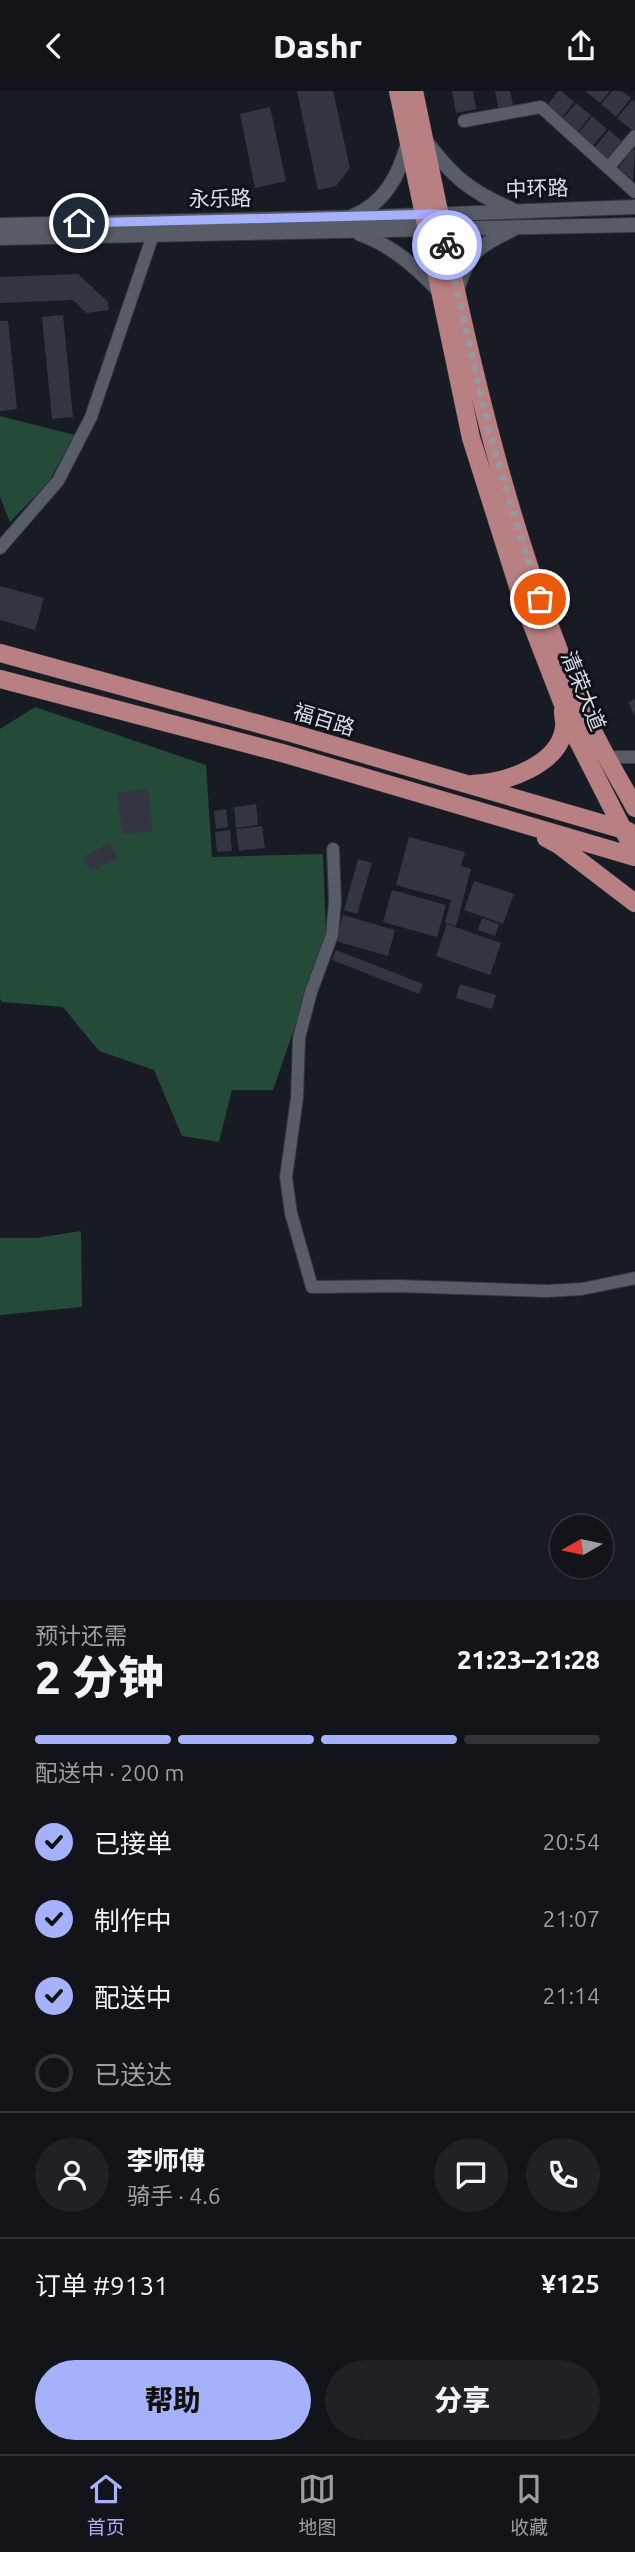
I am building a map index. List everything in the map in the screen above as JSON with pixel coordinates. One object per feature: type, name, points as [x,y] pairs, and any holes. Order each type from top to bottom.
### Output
[{"type":"main road","name":"清荣大道","points":[[398,91],[416,141],[448,291],[471,438],[521,596],[574,733],[629,832],[635,855]]},
{"type":"main road","name":"清荣大道","points":[[414,91],[416,141]]},
{"type":"main road","name":"清荣大道","points":[[448,291],[540,599],[592,729],[635,808]]},
{"type":"main road","name":"福百路","points":[[0,653],[288,732],[629,832]]},
{"type":"main road","name":"福百路","points":[[0,679],[282,753],[635,855]]},
{"type":"main road","points":[[461,784],[503,781],[535,767],[554,749],[564,729],[563,704]]},
{"type":"main road","points":[[608,758],[635,787]]},
{"type":"main road","points":[[518,823],[559,845],[635,903]]},
{"type":"street","points":[[464,121],[541,107],[635,192]]},
{"type":"street","points":[[608,167],[635,136]]},
{"type":"street","points":[[515,211],[486,199],[459,181],[416,141],[378,201],[349,224],[396,251],[448,291],[474,253],[491,240],[517,228]]},
{"type":"street","name":"中环路","points":[[433,222],[515,211],[635,207]]},
{"type":"street","name":"中环路","points":[[433,222],[517,228],[635,225]]},
{"type":"street","name":"永乐路","points":[[0,225],[155,228],[433,222]]},
{"type":"street","points":[[0,548],[58,481],[91,417],[155,228]]},
{"type":"street","name":"永乐路","points":[[0,238],[155,228]]},
{"type":"street","points":[[608,758],[635,758]]},
{"type":"street","points":[[333,849],[335,901],[332,935],[311,992],[299,1038],[297,1098],[286,1177],[291,1213],[312,1287],[398,1286],[547,1291],[582,1289],[635,1278]]},
{"type":"green space","points":[[0,416],[75,435],[48,483],[10,522],[0,497]]},
{"type":"green space","points":[[35,707],[206,765],[212,857],[323,854],[326,936],[273,1090],[232,1090],[219,1142],[182,1136],[154,1070],[99,1051],[63,1007],[2,1002],[0,999],[0,729]]},
{"type":"green space","points":[[81,1231],[82,1307],[0,1315],[0,1238],[37,1238]]},
{"type":"building","points":[[297,91],[333,91],[350,168],[336,186],[318,190]]},
{"type":"building","points":[[452,91],[473,91],[476,109],[456,113]]},
{"type":"building","points":[[495,91],[510,91],[514,109],[499,112]]},
{"type":"building","points":[[558,91],[574,102],[560,120],[545,108]]},
{"type":"building","points":[[585,91],[610,91],[600,103]]},
{"type":"building","points":[[612,91],[622,91],[631,98],[616,117],[601,104]]},
{"type":"building","points":[[632,100],[635,102],[633,131],[617,118]]},
{"type":"building","points":[[576,103],[591,115],[576,134],[561,121]]},
{"type":"building","points":[[270,107],[286,181],[255,188],[240,114]]},
{"type":"building","points":[[592,116],[607,129],[592,147],[577,135]]},
{"type":"building","points":[[609,130],[624,143],[609,161],[594,148]]},
{"type":"building","points":[[633,149],[635,151],[633,180],[618,168]]},
{"type":"building","points":[[78,274],[108,302],[109,310],[86,313],[73,300],[0,303],[0,277]]},
{"type":"building","points":[[63,315],[73,417],[52,419],[42,317]]},
{"type":"building","points":[[0,321],[8,321],[17,409],[0,411]]},
{"type":"building","points":[[0,586],[44,598],[35,630],[0,620]]},
{"type":"building","points":[[635,699],[635,716],[628,702]]},
{"type":"building","points":[[148,789],[153,831],[122,834],[117,793]]},
{"type":"building","points":[[256,804],[258,825],[236,828],[234,807]]},
{"type":"building","points":[[226,809],[228,827],[216,829],[214,811]]},
{"type":"building","points":[[262,826],[265,848],[239,851],[236,829]]},
{"type":"building","points":[[230,830],[232,851],[217,852],[215,832]]},
{"type":"building","points":[[409,837],[465,852],[461,866],[471,869],[456,926],[445,923],[451,900],[396,885]]},
{"type":"building","points":[[110,843],[118,858],[91,872],[83,857]]},
{"type":"building","points":[[358,859],[372,863],[357,914],[344,910]]},
{"type":"building","points":[[474,881],[514,894],[503,924],[464,910]]},
{"type":"building","points":[[392,890],[446,905],[437,937],[383,922]]},
{"type":"building","points":[[343,915],[395,930],[388,956],[336,941]]},
{"type":"building","points":[[482,918],[499,924],[495,936],[478,930]]},
{"type":"building","points":[[447,924],[501,943],[490,975],[436,956]]},
{"type":"building","points":[[336,950],[423,984],[419,994],[332,960]]},
{"type":"building","points":[[460,984],[496,995],[492,1009],[456,998]]},
{"type":"way so far","points":[[447,245],[490,435],[540,599]]},
{"type":"route","points":[[79,223],[440,214],[447,245]]}]
